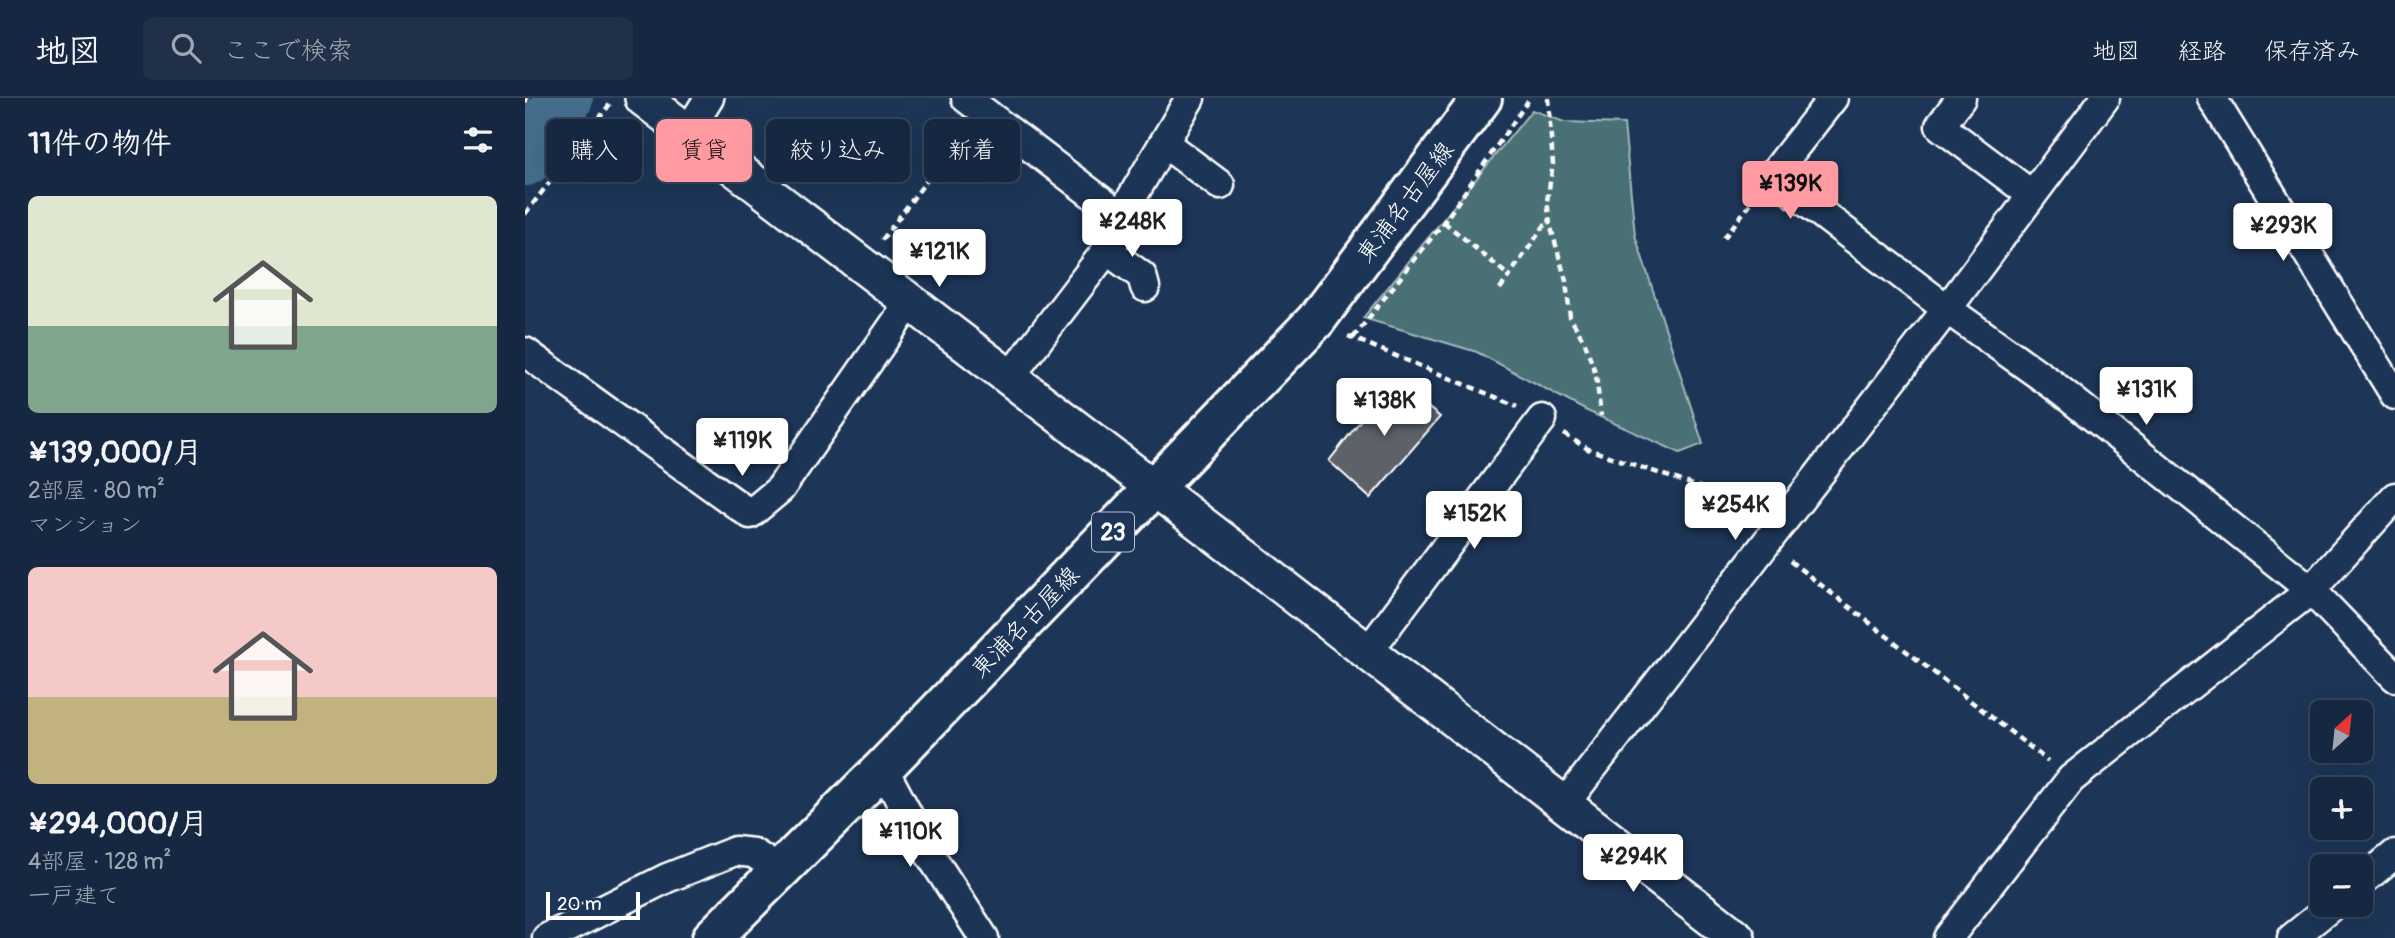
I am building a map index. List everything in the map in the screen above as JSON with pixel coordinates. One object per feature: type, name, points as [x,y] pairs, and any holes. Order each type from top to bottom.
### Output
[{"type":"main road","name":"東浦名古屋線","points":[[712,938],[883,768],[1316,320],[1482,98]]},
{"type":"street","points":[[643,98],[671,119]]},
{"type":"street","points":[[696,119],[709,98]]},
{"type":"street","points":[[1009,378],[1119,234],[1121,216],[1189,98]]},
{"type":"street","points":[[1833,98],[1772,176],[1947,309],[2052,384],[2311,590],[2395,677]]},
{"type":"street","points":[[1961,98],[1940,126],[2032,195]]},
{"type":"street","points":[[1563,806],[1947,309],[2105,98]]},
{"type":"street","points":[[2212,98],[2395,395]]},
{"type":"street","points":[[973,103],[1121,216]]},
{"type":"street","points":[[1164,144],[1220,185]]},
{"type":"street","points":[[752,182],[1737,938]]},
{"type":"street","points":[[1108,251],[1142,276],[1145,287]]},
{"type":"street","points":[[525,352],[750,514],[780,489],[910,302]]},
{"type":"street","points":[[1367,653],[1542,419]]},
{"type":"street","points":[[1948,938],[2071,779],[2311,590],[2395,497]]},
{"type":"street","points":[[883,768],[925,847],[984,938]]},
{"type":"street","points":[[547,938],[667,878],[735,851],[753,853],[780,870]]},
{"type":"street","points":[[2373,872],[2395,854]]},
{"type":"street","points":[[2292,938],[2318,917]]},
{"type":"path","points":[[525,103],[527,98]]},
{"type":"path","points":[[525,214],[615,98]]},
{"type":"path","points":[[1353,338],[1444,222],[1530,98]]},
{"type":"path","points":[[1548,98],[1553,164],[1547,201],[1550,224],[1566,281],[1570,317],[1585,343],[1596,375],[1601,416]]},
{"type":"path","points":[[861,267],[973,103]]},
{"type":"path","points":[[1724,238],[1772,176]]},
{"type":"path","points":[[1444,222],[1509,276]]},
{"type":"path","points":[[1500,289],[1544,226],[1550,224]]},
{"type":"path","points":[[1316,320],[1511,403],[1542,419],[1588,449],[1702,488],[1766,542],[2071,779]]},
{"type":"green space","points":[[1532,110],[1564,122],[1624,124],[1635,235],[1703,444],[1680,453],[1585,410],[1477,352],[1363,318]]},
{"type":"building","points":[[1393,379],[1440,417],[1370,498],[1329,461]]},
{"type":"waterway","points":[[525,158],[565,98]]}]
